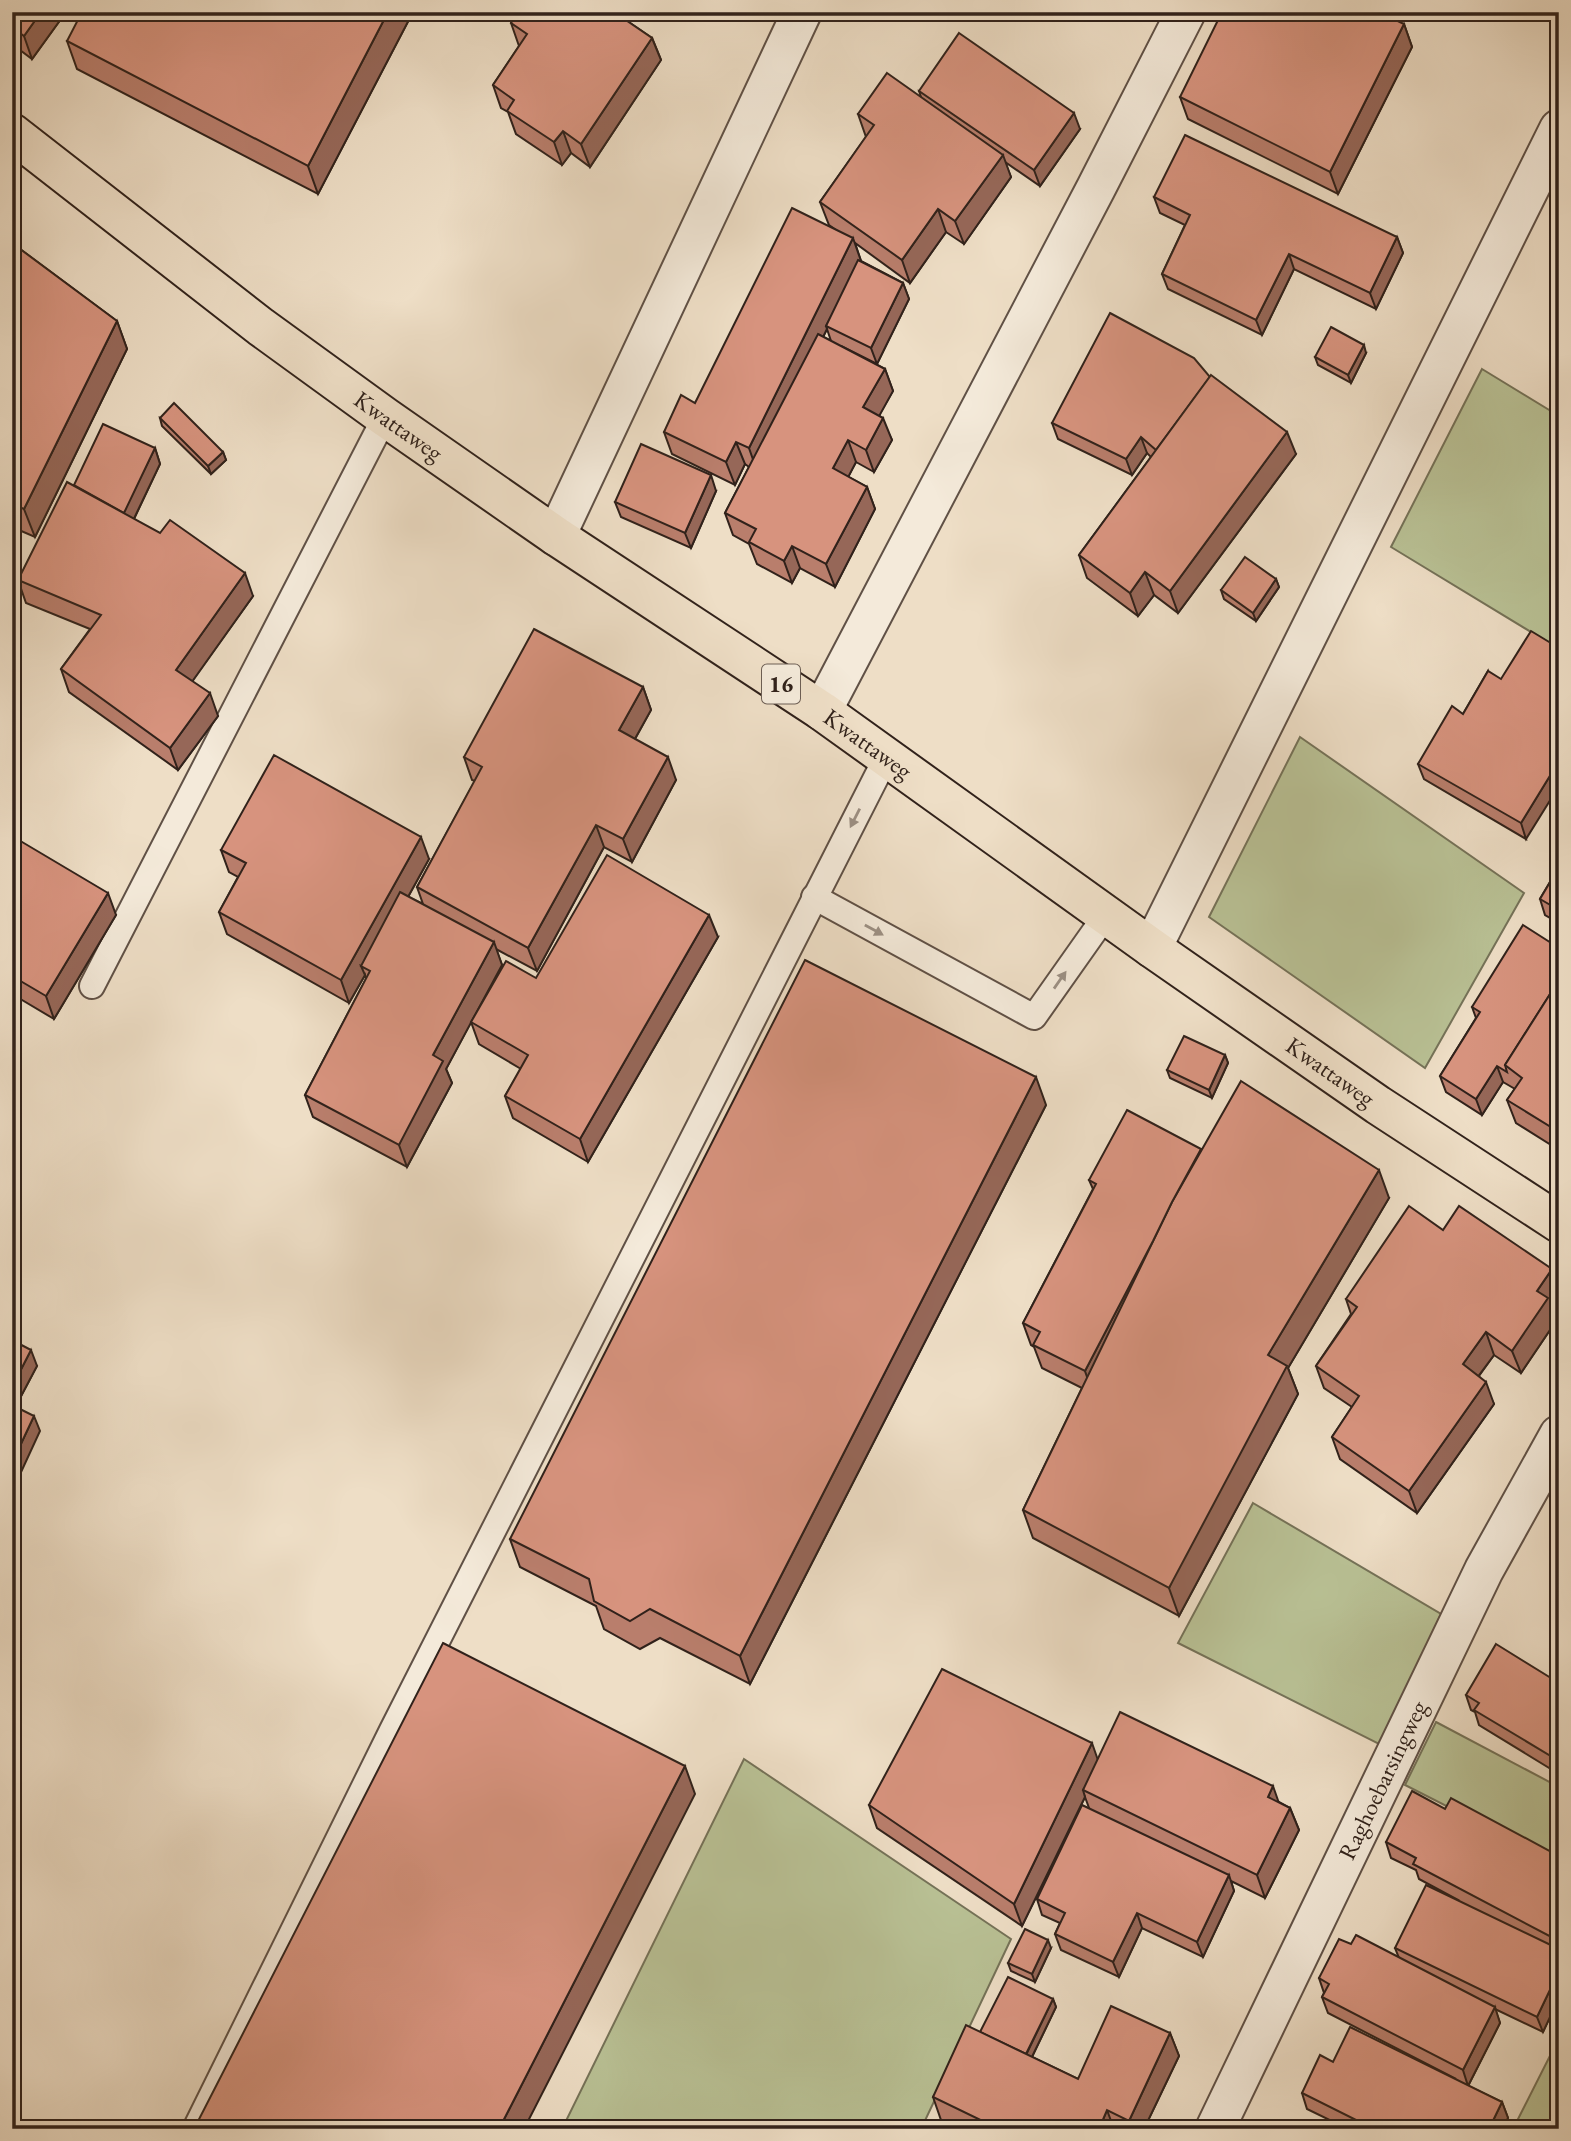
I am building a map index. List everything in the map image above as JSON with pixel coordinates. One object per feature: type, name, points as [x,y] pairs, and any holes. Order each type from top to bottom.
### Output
[{"type":"main road","name":"Kwattaweg","points":[[12,134],[261,327],[385,418],[556,536],[822,711],[1152,948],[1378,1105],[1559,1223]]},
{"type":"street","points":[[556,536],[802,12]]},
{"type":"street","points":[[822,711],[1090,201],[1185,12]]},
{"type":"street","points":[[1152,948],[1559,129]]},
{"type":"street","name":"Raghoebarsingweg","points":[[1215,2129],[1485,1570],[1559,1435]]},
{"type":"lane","points":[[92,986],[385,418]]},
{"type":"lane","points":[[195,2129],[391,1730],[886,758]]},
{"type":"lane","points":[[814,897],[1034,1017],[1106,915]]},
{"type":"green space","points":[[1482,369],[1559,416],[1559,649],[1391,547]]},
{"type":"green space","points":[[1300,737],[1524,893],[1425,1068],[1209,917]]},
{"type":"green space","points":[[1253,1503],[1441,1614],[1381,1745],[1178,1643]]},
{"type":"green space","points":[[1436,1722],[1559,1787],[1559,1863],[1405,1785]]},
{"type":"green space","points":[[744,1759],[1011,1939],[921,2129],[562,2129]]},
{"type":"green space","points":[[1559,2038],[1559,2129],[1513,2129]]},
{"type":"building","points":[[12,12],[41,12],[24,36],[12,27]]},
{"type":"building","points":[[82,12],[388,12],[308,166],[67,41]]},
{"type":"building","points":[[519,12],[614,12],[652,38],[581,144],[563,131],[554,142],[507,111],[514,100],[493,85],[527,34],[511,23]]},
{"type":"building","points":[[1222,12],[1379,12],[1404,24],[1330,172],[1180,97]]},
{"type":"building","points":[[959,33],[1074,113],[1034,170],[919,91]]},
{"type":"building","points":[[887,73],[1003,155],[955,221],[938,209],[902,260],[820,202],[874,125],[858,114]]},
{"type":"building","points":[[1185,135],[1397,237],[1370,293],[1289,254],[1256,320],[1162,274],[1190,215],[1154,197]]},
{"type":"building","points":[[792,208],[853,238],[749,448],[736,442],[726,462],[664,432],[681,395],[695,403]]},
{"type":"building","points":[[12,243],[117,321],[24,509],[12,504]]},
{"type":"building","points":[[858,260],[903,283],[871,348],[826,326]]},
{"type":"building","points":[[1110,313],[1194,358],[1210,377],[1156,450],[1141,437],[1126,459],[1052,423]]},
{"type":"building","points":[[1331,327],[1364,345],[1348,375],[1315,357]]},
{"type":"building","points":[[818,334],[885,369],[863,407],[883,418],[866,450],[848,440],[833,468],[867,487],[826,564],[792,546],[784,561],[749,542],[756,529],[725,513]]},
{"type":"building","points":[[1211,375],[1287,432],[1170,591],[1145,572],[1130,593],[1079,555]]},
{"type":"building","points":[[174,403],[223,452],[208,466],[160,418]]},
{"type":"building","points":[[103,424],[155,448],[124,513],[74,485]]},
{"type":"building","points":[[641,444],[711,475],[685,533],[615,502]]},
{"type":"building","points":[[67,482],[160,533],[170,520],[245,573],[176,670],[210,693],[170,748],[61,669],[101,615],[18,580]]},
{"type":"building","points":[[1245,557],[1276,579],[1253,613],[1221,590]]},
{"type":"building","points":[[534,629],[643,687],[619,730],[668,757],[623,839],[596,825],[528,948],[417,887],[482,767],[464,757]]},
{"type":"building","points":[[1531,631],[1559,648],[1559,761],[1521,823],[1418,764],[1452,706],[1463,714],[1488,671],[1501,679]]},
{"type":"building","points":[[274,755],[421,837],[341,980],[219,912],[246,863],[221,850]]},
{"type":"building","points":[[12,836],[108,893],[46,996],[12,976]]},
{"type":"building","points":[[607,855],[709,915],[580,1139],[505,1096],[528,1055],[471,1022],[506,961],[536,978]]},
{"type":"building","points":[[1559,867],[1559,910],[1540,899]]},
{"type":"building","points":[[400,892],[494,942],[433,1055],[443,1061],[399,1145],[305,1095],[370,971],[361,966]]},
{"type":"building","points":[[1523,925],[1559,948],[1559,980],[1505,1065],[1507,1072],[1497,1066],[1476,1099],[1440,1076],[1480,1012],[1472,1007]]},
{"type":"building","points":[[805,960],[1036,1077],[740,1656],[650,1609],[630,1621],[594,1601],[589,1579],[510,1539]]},
{"type":"building","points":[[1559,980],[1559,1132],[1507,1100],[1522,1078],[1505,1065]]},
{"type":"building","points":[[1184,1036],[1225,1055],[1209,1090],[1167,1070]]},
{"type":"building","points":[[1241,1081],[1379,1170],[1268,1355],[1287,1366],[1169,1588],[1023,1510],[1172,1202]]},
{"type":"building","points":[[1127,1110],[1201,1149],[1085,1371],[1033,1345],[1040,1332],[1023,1323],[1096,1184],[1089,1180]]},
{"type":"building","points":[[1409,1206],[1443,1230],[1459,1206],[1552,1269],[1537,1291],[1548,1298],[1512,1351],[1486,1332],[1463,1364],[1486,1382],[1409,1491],[1332,1437],[1359,1396],[1316,1366],[1357,1307],[1346,1299]]},
{"type":"building","points":[[12,1340],[31,1350],[13,1385],[12,1384]]},
{"type":"building","points":[[12,1405],[34,1416],[12,1463]]},
{"type":"building","points":[[443,1643],[685,1766],[499,2129],[194,2129]]},
{"type":"building","points":[[1496,1644],[1559,1683],[1559,1761],[1474,1710],[1479,1703],[1466,1695]]},
{"type":"building","points":[[942,1669],[1092,1743],[1014,1904],[869,1805]]},
{"type":"building","points":[[1120,1712],[1273,1786],[1268,1797],[1290,1808],[1257,1875],[1083,1790]]},
{"type":"building","points":[[1412,1791],[1445,1809],[1451,1798],[1559,1856],[1559,1941],[1413,1864],[1416,1858],[1386,1842]]},
{"type":"building","points":[[1082,1805],[1229,1875],[1197,1942],[1137,1913],[1113,1962],[1055,1934],[1065,1913],[1037,1899]]},
{"type":"building","points":[[1426,1885],[1559,1949],[1559,1971],[1537,2017],[1395,1948]]},
{"type":"building","points":[[1025,1929],[1048,1940],[1032,1974],[1008,1963]]},
{"type":"building","points":[[1356,1935],[1495,2007],[1463,2070],[1322,1997],[1329,1984],[1319,1978],[1339,1939],[1351,1944]]},
{"type":"building","points":[[1008,1977],[1053,1999],[1026,2054],[980,2032]]},
{"type":"building","points":[[1111,2006],[1170,2033],[1129,2121],[1107,2110],[1099,2129],[999,2129],[933,2097],[966,2025],[1078,2079]]},
{"type":"building","points":[[1350,2027],[1502,2102],[1489,2129],[1374,2129],[1302,2093],[1320,2055],[1333,2062]]}]
